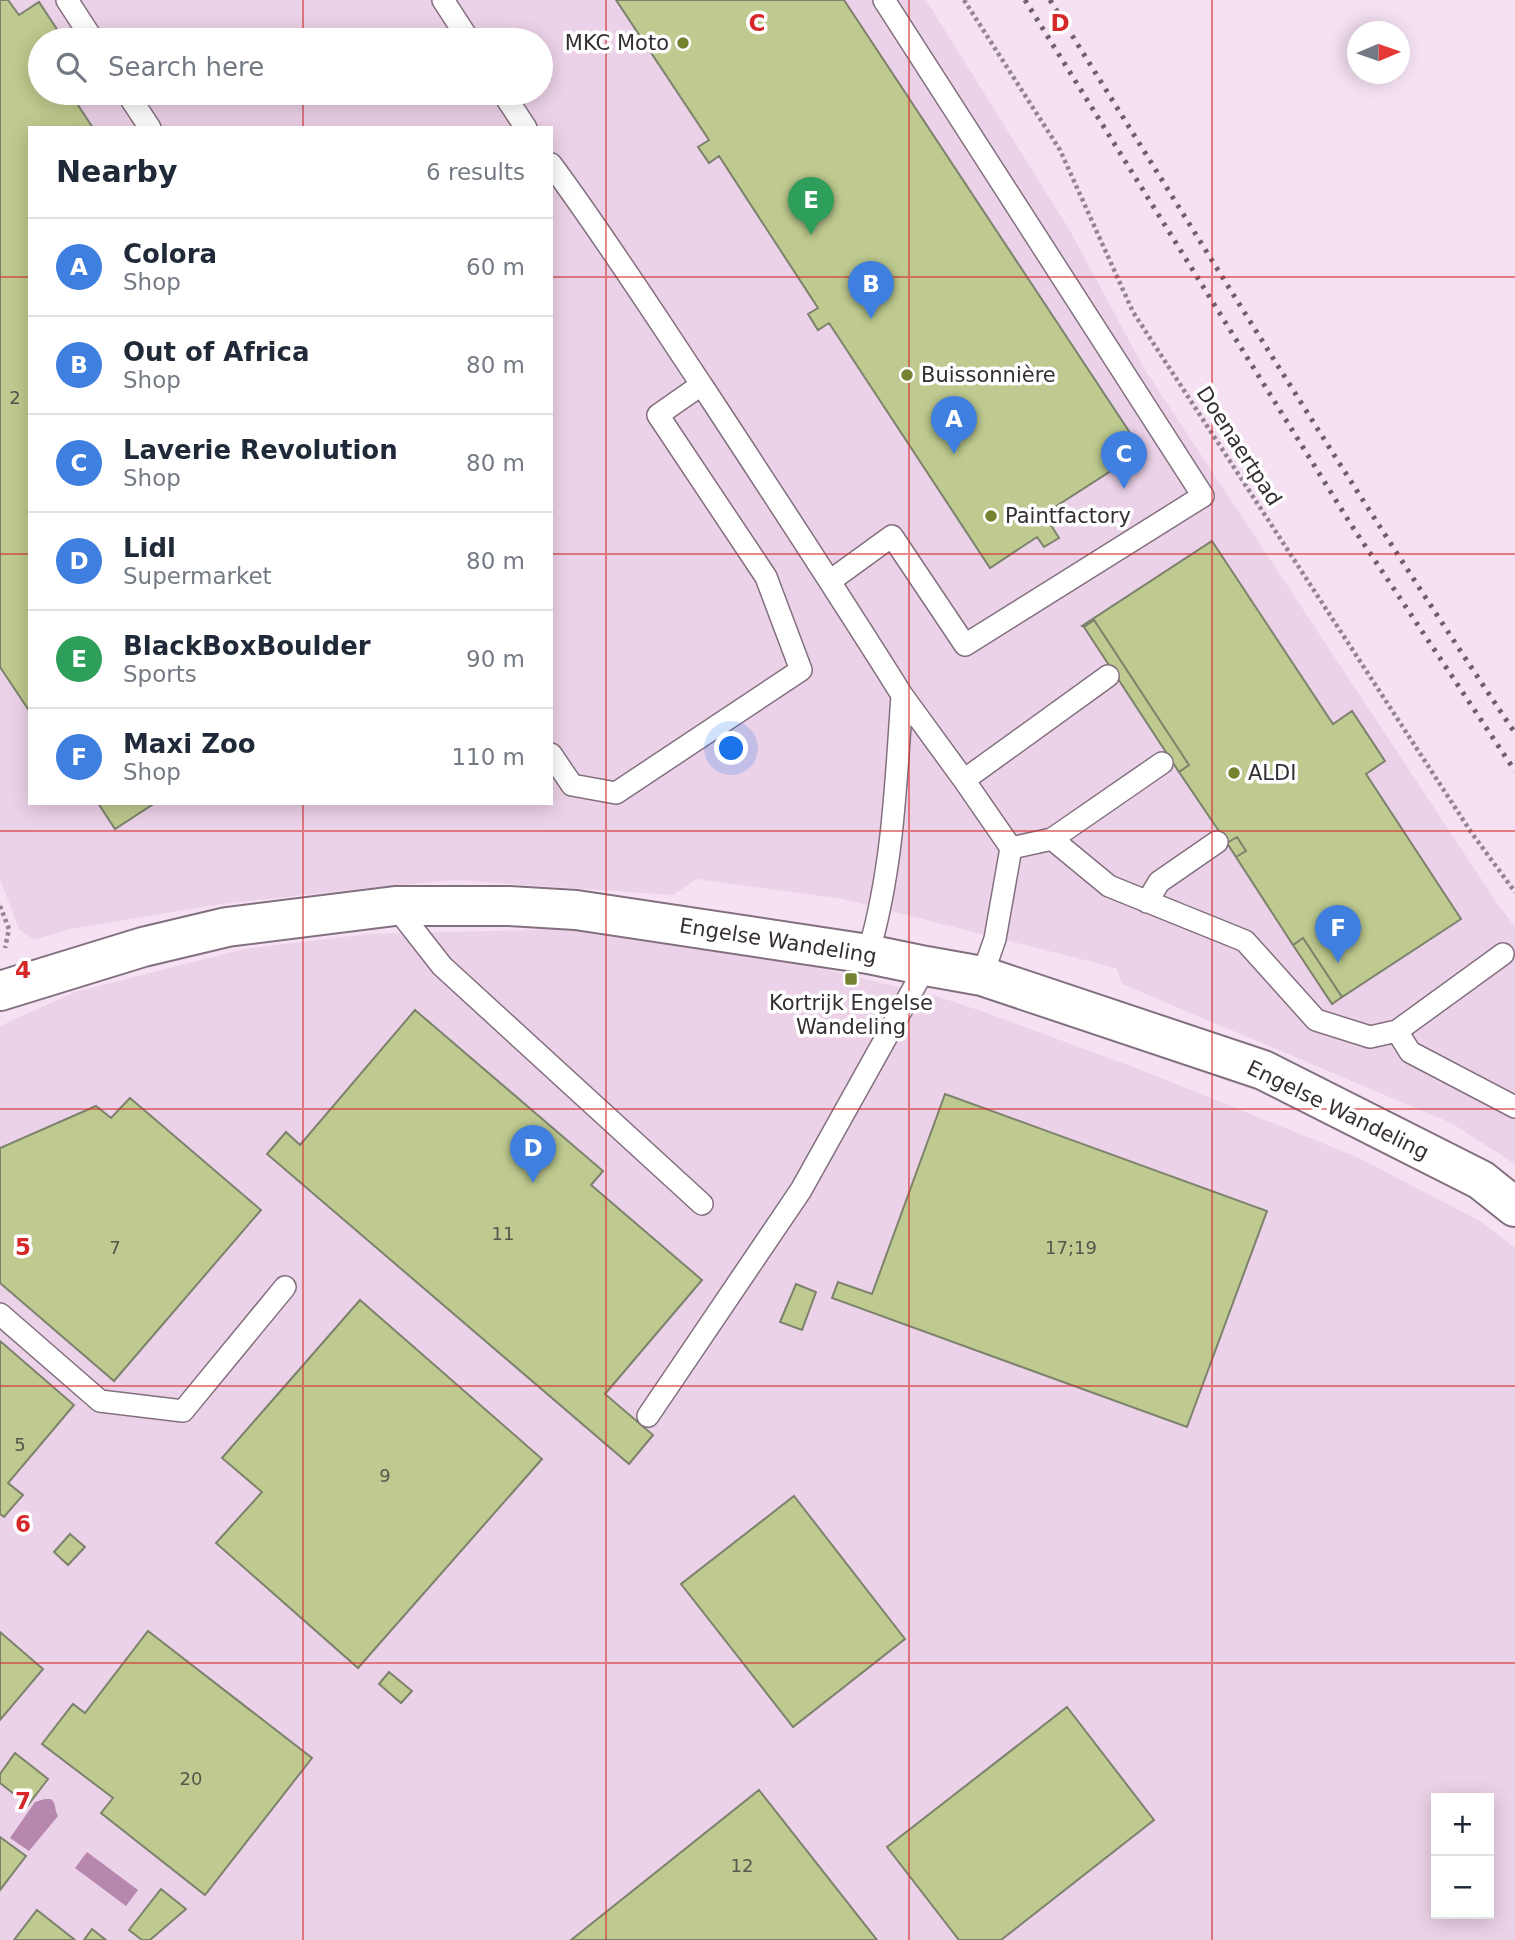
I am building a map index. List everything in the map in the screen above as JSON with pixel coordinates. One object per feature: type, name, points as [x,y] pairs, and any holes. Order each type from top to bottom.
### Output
[{"type":"street","name":"Engelse Wandeling","points":[[1,974],[144,947],[227,927],[395,906],[509,906],[576,910],[868,954],[982,975],[1263,1070],[1481,1180],[1515,1207]]},
{"type":"lane","points":[[67,0],[85,28]]},
{"type":"lane","points":[[443,0],[461,28]]},
{"type":"lane","points":[[830,581],[892,536],[965,645],[1203,496],[884,0]]},
{"type":"lane","points":[[135,105],[148,126]]},
{"type":"lane","points":[[511,105],[525,126]]},
{"type":"lane","points":[[553,167],[635,282],[902,695],[1011,848],[995,939],[982,975]]},
{"type":"lane","points":[[553,757],[572,785],[616,793],[801,670],[766,577],[659,415],[701,385]]},
{"type":"lane","points":[[964,779],[1108,676]]},
{"type":"lane","points":[[868,954],[877,924],[894,815],[902,695]]},
{"type":"lane","points":[[1011,848],[1052,839],[1162,763]]},
{"type":"lane","points":[[1052,839],[1109,886],[1245,941],[1316,1020],[1370,1037],[1397,1031],[1503,954]]},
{"type":"lane","points":[[1147,902],[1159,882],[1217,842]]},
{"type":"lane","points":[[395,906],[442,966],[702,1204]]},
{"type":"lane","points":[[648,1416],[801,1190],[926,966]]},
{"type":"lane","points":[[1397,1031],[1410,1052],[1515,1107]]},
{"type":"lane","points":[[0,1314],[100,1401],[183,1411],[285,1287]]},
{"type":"path","name":"Doenaertpad","points":[[964,0],[1060,150],[1133,312],[1471,832],[1515,892]]},
{"type":"path","points":[[0,906],[9,929],[1,974]]},
{"type":"shaded area","points":[[0,0],[926,0],[1069,229],[1145,370],[1515,927],[1515,1164],[1451,1123],[1122,984],[1116,968],[843,899],[697,879],[673,895],[455,880],[221,904],[71,929],[34,940],[19,929],[0,879]]},
{"type":"shaded area","points":[[564,929],[765,955],[936,996],[1141,1070],[1357,1157],[1480,1221],[1515,1248],[1515,1940],[0,1940],[0,1026],[75,992],[244,949],[368,934]]},
{"type":"shaded area","points":[[45,1799],[53,1801],[58,1816],[29,1851],[10,1838],[35,1802]]},
{"type":"shaded area","points":[[87,1852],[138,1890],[126,1906],[75,1868]]},
{"type":"building","points":[[0,0],[8,0],[19,15],[39,2],[56,28],[28,28],[28,105],[78,105],[92,126],[28,126],[28,709],[0,667]]},
{"type":"building","points":[[616,0],[844,0],[1142,451],[1044,514],[1059,538],[1044,547],[1037,537],[990,568],[829,323],[818,330],[808,314],[818,308],[719,156],[709,163],[698,147],[709,140]]},
{"type":"building","points":[[1212,541],[1333,724],[1352,711],[1385,761],[1366,774],[1461,919],[1342,997],[1303,938],[1293,945],[1236,857],[1246,851],[1237,837],[1227,843],[1179,772],[1189,765],[1094,620],[1082,626]]},
{"type":"building","points":[[1094,620],[1189,765],[1179,772],[1084,627]]},
{"type":"building","points":[[99,805],[152,805],[115,829]]},
{"type":"building","points":[[1237,837],[1246,851],[1236,857],[1227,843]]},
{"type":"building","points":[[1303,938],[1342,997],[1332,1004],[1293,945]]},
{"type":"building","points":[[415,1010],[603,1171],[591,1185],[702,1280],[605,1394],[653,1435],[629,1464],[267,1154],[286,1132],[300,1145]]},
{"type":"building","points":[[945,1094],[1267,1211],[1187,1427],[832,1298],[838,1282],[872,1294]]},
{"type":"building","points":[[130,1098],[261,1210],[114,1381],[0,1283],[0,1148],[96,1106],[111,1118]]},
{"type":"building","points":[[796,1284],[816,1292],[802,1330],[780,1322]]},
{"type":"building","points":[[360,1300],[542,1459],[358,1668],[216,1543],[262,1492],[222,1458]]},
{"type":"building","points":[[0,1341],[74,1405],[8,1483],[23,1495],[4,1517],[0,1514]]},
{"type":"building","points":[[794,1496],[905,1639],[793,1727],[681,1584]]},
{"type":"building","points":[[70,1534],[85,1547],[68,1565],[54,1552]]},
{"type":"building","points":[[148,1631],[312,1758],[205,1895],[101,1813],[113,1798],[42,1744],[73,1704],[85,1713]]},
{"type":"building","points":[[0,1632],[43,1669],[0,1720]]},
{"type":"building","points":[[389,1672],[412,1691],[401,1703],[379,1684]]},
{"type":"building","points":[[1067,1707],[1154,1820],[1001,1940],[959,1940],[887,1847]]},
{"type":"building","points":[[15,1753],[48,1779],[28,1805],[0,1783],[0,1774]]},
{"type":"building","points":[[759,1790],[877,1940],[571,1940]]},
{"type":"building","points":[[0,1837],[26,1856],[0,1890]]},
{"type":"building","points":[[161,1889],[186,1909],[150,1940],[142,1940],[129,1930]]},
{"type":"building","points":[[37,1910],[75,1940],[14,1940]]},
{"type":"building","points":[[92,1929],[106,1940],[84,1940]]},
{"type":"railway","points":[[1025,0],[1350,523],[1515,771]]},
{"type":"railway","points":[[1050,0],[1337,460],[1515,733]]},
{"type":"place","name":"MKC Moto","points":[[683,43]]},
{"type":"place","name":"BlackBoxBoulder","points":[[811,235]]},
{"type":"place","name":"Out of Africa","points":[[871,319]]},
{"type":"place","name":"Buissonnière","points":[[907,375]]},
{"type":"place","name":"Colora","points":[[954,454]]},
{"type":"place","name":"Laverie Revolution","points":[[1124,489]]},
{"type":"place","name":"Paintfactory","points":[[991,516]]},
{"type":"place","name":"ALDI","points":[[1234,773]]},
{"type":"place","name":"Maxi Zoo","points":[[1338,963]]},
{"type":"place","name":"Kortrijk Engelse Wandeling","points":[[851,979]]},
{"type":"place","name":"Lidl","points":[[533,1183]]}]
